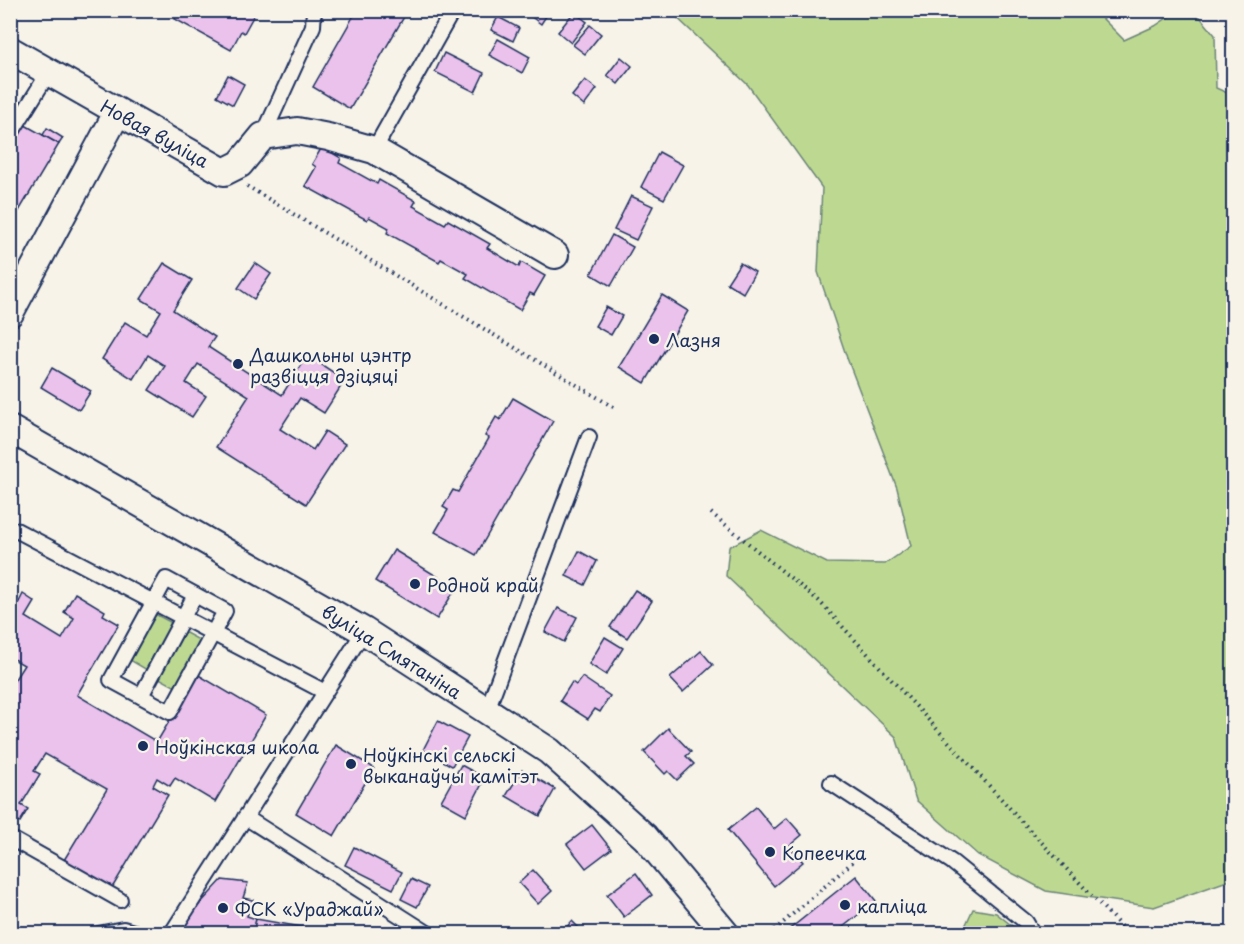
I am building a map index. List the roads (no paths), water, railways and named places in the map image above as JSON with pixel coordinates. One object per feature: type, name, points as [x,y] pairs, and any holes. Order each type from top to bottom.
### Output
[{"type":"street","name":"Новая вуліца","points":[[10,50],[224,172],[240,164],[263,136]]},
{"type":"street","points":[[10,313],[117,113]]},
{"type":"street","points":[[263,136],[297,131],[374,150],[555,255]]},
{"type":"street","name":"вуліца Смятаніна","points":[[10,429],[364,631],[549,751],[645,837],[726,933]]},
{"type":"lane","points":[[263,136],[313,26],[314,10]]},
{"type":"lane","points":[[374,150],[449,17]]},
{"type":"lane","points":[[10,135],[49,72]]},
{"type":"lane","points":[[487,710],[589,437]]},
{"type":"lane","points":[[10,531],[16,530],[325,692]]},
{"type":"lane","points":[[166,579],[195,595],[225,611],[170,712],[111,680],[166,579]]},
{"type":"lane","points":[[141,696],[195,595]]},
{"type":"lane","points":[[171,933],[364,631]]},
{"type":"lane","points":[[831,783],[952,862],[1026,921],[1033,933]]},
{"type":"lane","points":[[245,817],[429,933]]},
{"type":"lane","points":[[10,838],[120,900]]},
{"type":"lane","points":[[98,933],[123,929],[140,933]]},
{"type":"place","name":"Лазня","points":[[654,339]]},
{"type":"place","name":"Дашкольны цэнтр развіцця дзіцяці","points":[[238,364]]},
{"type":"place","name":"Родной край","points":[[415,584]]},
{"type":"place","name":"Ноўкінская школа","points":[[143,746]]},
{"type":"place","name":"Ноўкінскі сельскі выканаўчы камітэт","points":[[351,764]]},
{"type":"place","name":"Копеечка","points":[[770,852]]},
{"type":"place","name":"капліца","points":[[845,905]]},
{"type":"place","name":"ФСК «Ураджай»","points":[[223,908]]}]
